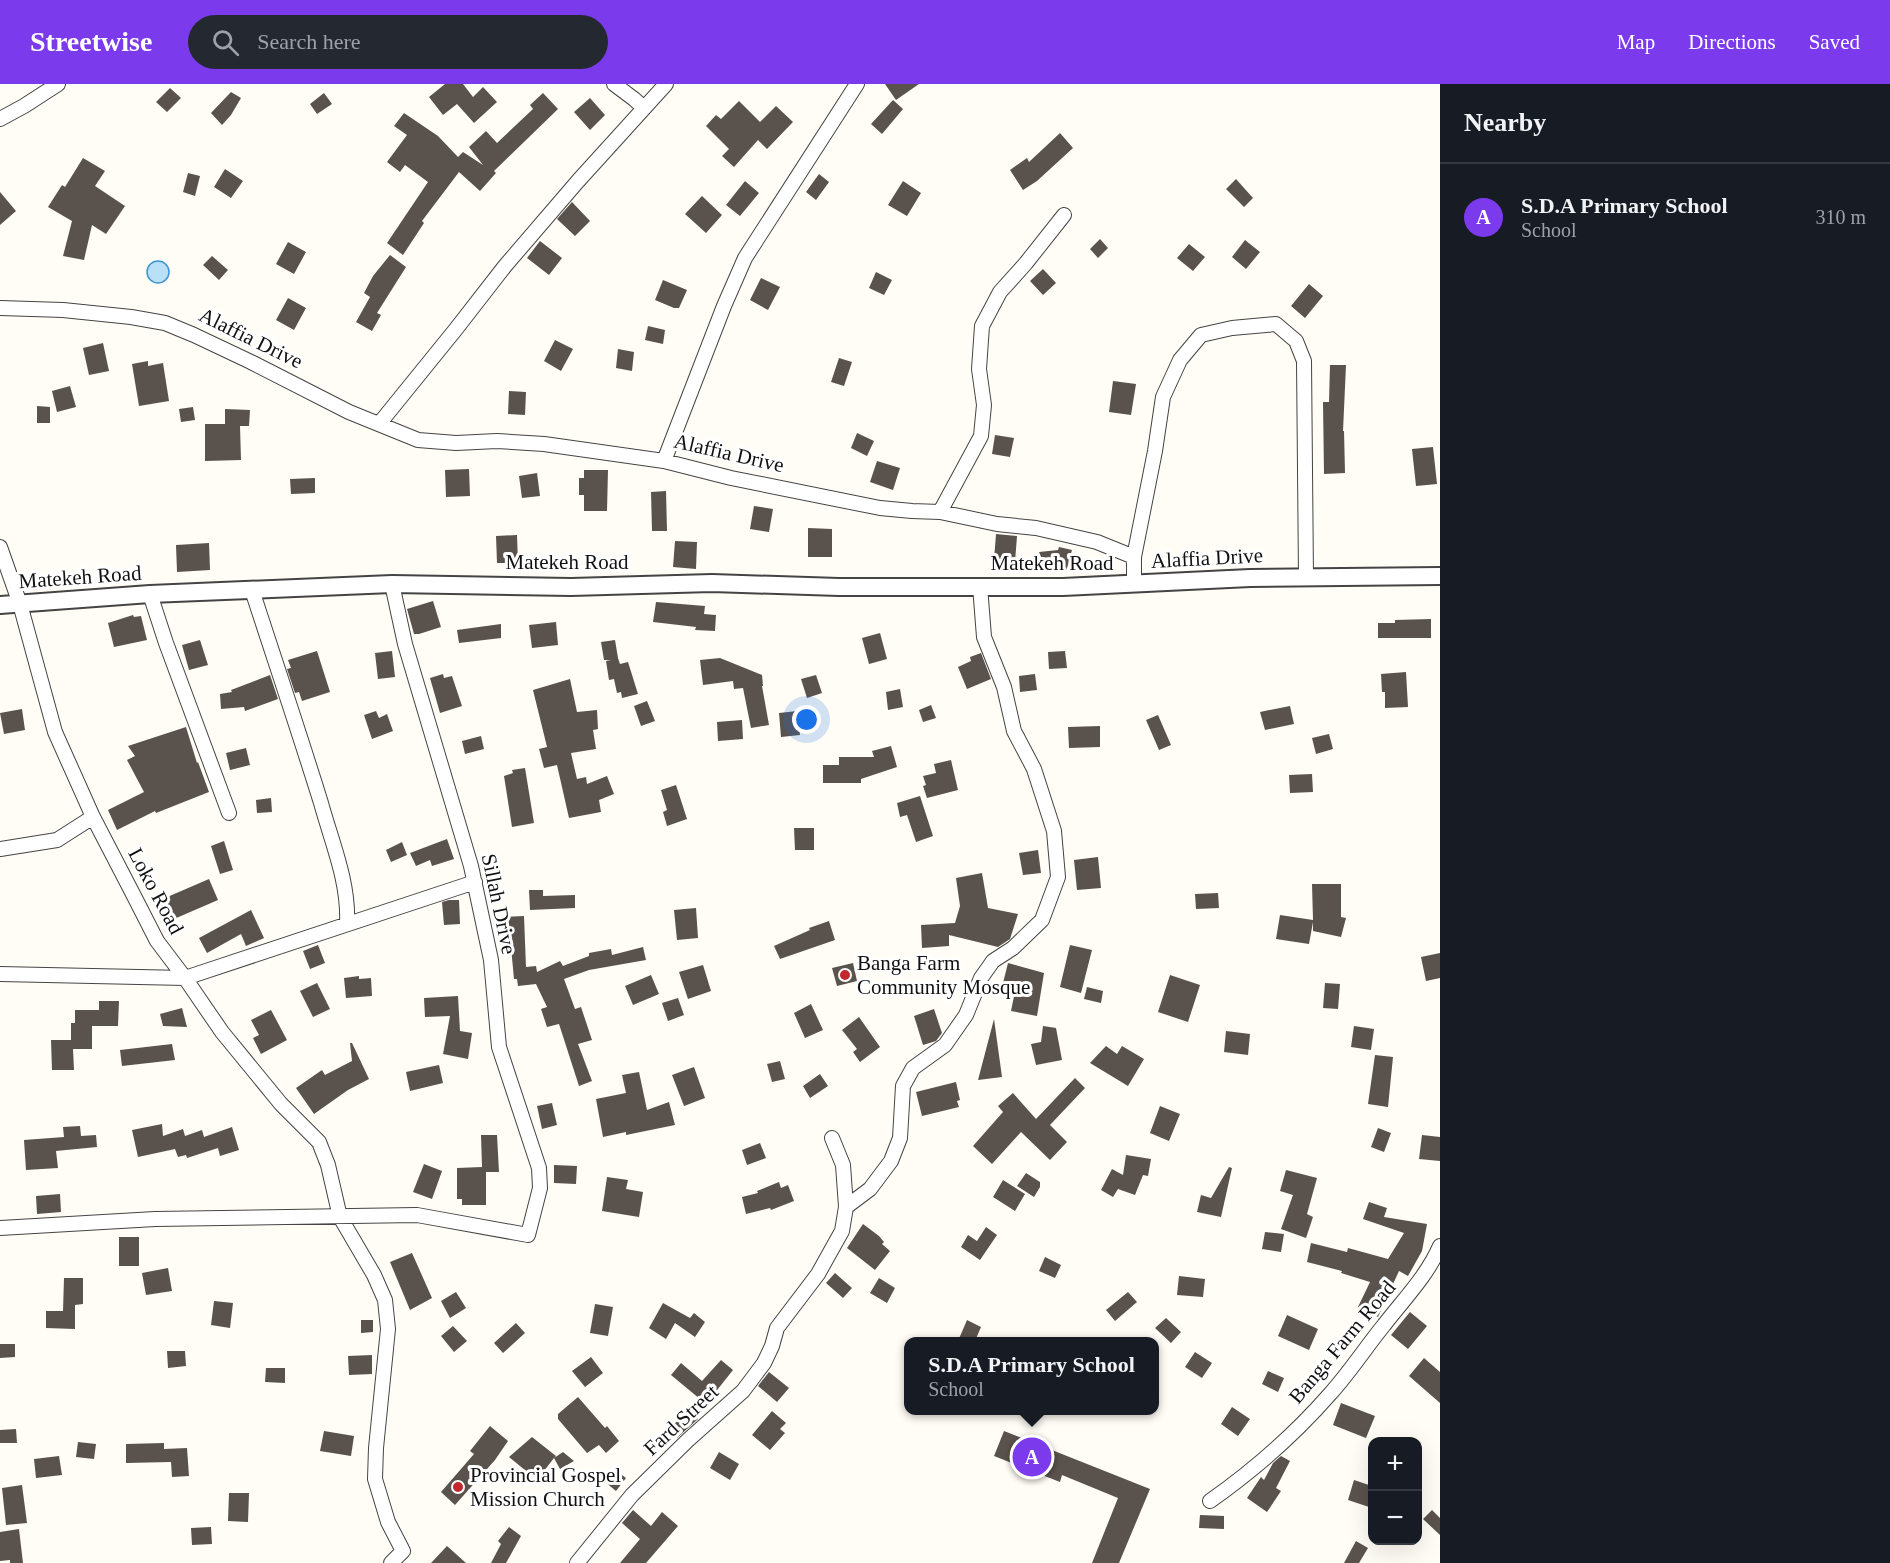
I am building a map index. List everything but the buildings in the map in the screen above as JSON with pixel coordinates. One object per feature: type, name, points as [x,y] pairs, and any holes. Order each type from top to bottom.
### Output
[{"type":"street","points":[[0,119],[58,84]]},
{"type":"street","points":[[614,84],[644,108]]},
{"type":"street","points":[[379,423],[505,266],[666,84]]},
{"type":"street","points":[[664,461],[745,258],[857,84]]},
{"type":"street","points":[[940,512],[981,436],[984,405],[979,369],[982,326],[1000,292],[1064,215]]},
{"type":"street","name":"Alaffia Drive","points":[[0,308],[63,310],[131,316],[165,323],[194,335],[349,412],[418,440],[544,444],[664,461],[731,478],[880,508],[940,512],[997,524],[1036,528],[1097,542],[1134,557],[1134,584],[1250,578],[1440,576]]},
{"type":"street","points":[[1134,557],[1163,397],[1180,360],[1201,335],[1232,328],[1276,324],[1296,341],[1304,361],[1306,577]]},
{"type":"street","name":"Loko Road","points":[[0,547],[20,604],[55,732],[93,817],[157,941],[222,1032],[281,1104],[319,1142],[328,1165],[340,1216],[374,1275],[385,1300],[388,1329],[375,1479],[388,1522],[403,1551],[391,1563]]},
{"type":"street","name":"Matekeh Road","points":[[0,605],[150,594],[392,584],[571,587],[712,583],[839,587],[1063,587],[1134,584]]},
{"type":"street","name":"Sillah Drive","points":[[340,1216],[417,1215],[528,1235],[540,1188],[539,1168],[499,1047],[491,960],[474,882],[405,644],[392,584]]},
{"type":"street","points":[[846,1208],[870,1189],[891,1161],[900,1138],[903,1086],[913,1068],[945,1045],[966,1015],[981,978],[993,961],[1013,948],[1042,920],[1058,877],[1054,831],[1034,769],[1014,731],[1004,687],[984,637],[980,586]]},
{"type":"street","points":[[252,590],[345,884],[347,923]]},
{"type":"street","points":[[150,594],[166,644],[230,813]]},
{"type":"street","points":[[0,849],[57,840],[93,817]]},
{"type":"street","points":[[0,974],[185,978],[474,882]]},
{"type":"street","name":"Fard Street","points":[[577,1563],[632,1495],[688,1440],[743,1392],[764,1363],[777,1328],[818,1274],[842,1231],[846,1208],[843,1165],[832,1138]]},
{"type":"street","points":[[0,1228],[155,1220],[340,1216]]},
{"type":"street","name":"Banga Farm Road","points":[[1210,1501],[1241,1480],[1266,1458],[1331,1394],[1417,1284],[1440,1246]]},
{"type":"water","points":[[158,261],[168,268],[169,272],[162,282],[158,283],[148,276],[147,272],[154,262]]},
{"type":"place","name":"Banga Farm Community Mosque","points":[[845,975]]},
{"type":"place","name":"S.D.A Primary School","points":[[1032,1457]]},
{"type":"place","name":"Provincial Gospel Mission Church","points":[[458,1487]]}]
